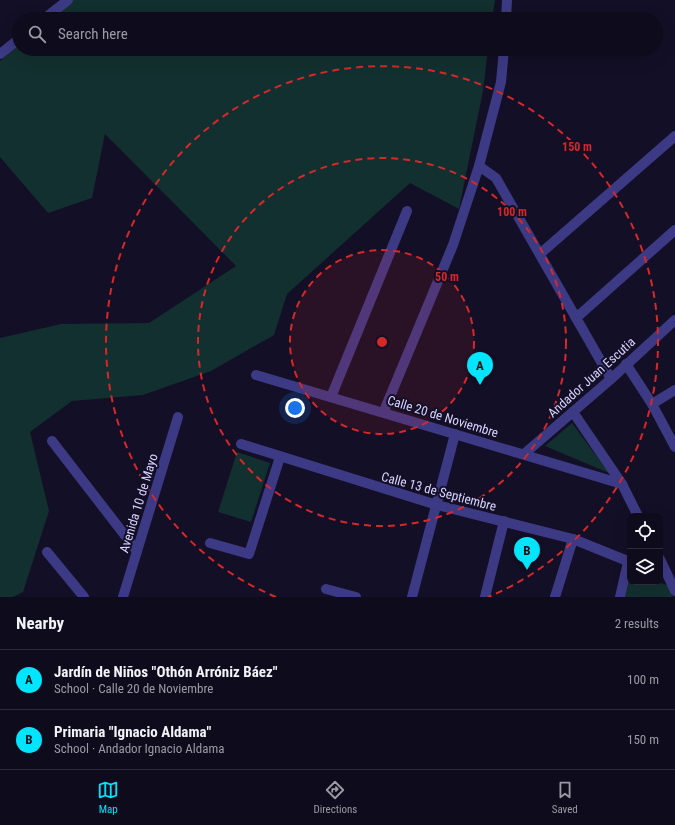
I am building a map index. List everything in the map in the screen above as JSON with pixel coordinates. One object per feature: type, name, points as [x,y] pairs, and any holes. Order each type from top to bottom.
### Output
[{"type":"street","points":[[53,12],[68,0]]},
{"type":"street","points":[[506,12],[507,0]]},
{"type":"street","points":[[0,54],[12,45]]},
{"type":"street","points":[[384,411],[451,250],[478,166],[502,82],[504,56]]},
{"type":"street","points":[[541,253],[675,136]]},
{"type":"street","points":[[478,166],[496,178],[541,253],[611,379]]},
{"type":"street","points":[[331,397],[407,211]]},
{"type":"street","points":[[576,318],[675,230]]},
{"type":"street","name":"Andador Juan Escutia","points":[[524,454],[611,379],[675,320]]},
{"type":"street","points":[[626,364],[652,404],[675,447]]},
{"type":"street","name":"Calle 20 de Noviembre","points":[[256,375],[384,411],[622,484]]},
{"type":"street","points":[[652,404],[675,390]]},
{"type":"street","points":[[573,412],[622,484],[636,513]]},
{"type":"street","name":"Avenida 10 de Mayo","points":[[124,597],[178,417]]},
{"type":"street","points":[[412,597],[455,434]]},
{"type":"street","points":[[52,441],[137,551]]},
{"type":"street","name":"Calle 13 de Septiembre","points":[[241,444],[437,505],[573,539],[627,561]]},
{"type":"street","points":[[210,543],[249,554],[280,457]]},
{"type":"street","points":[[485,597],[504,521]]},
{"type":"street","points":[[555,597],[573,539]]},
{"type":"street","points":[[47,552],[84,597]]},
{"type":"street","points":[[620,597],[627,570]]},
{"type":"street","points":[[663,571],[674,585]]},
{"type":"street","points":[[326,589],[356,597]]},
{"type":"green space","points":[[73,0],[495,0],[493,12],[59,12]]},
{"type":"green space","points":[[12,51],[12,56],[487,56],[483,91],[459,209],[410,183],[287,294],[274,335],[211,371],[143,395],[72,401],[30,432],[49,511],[23,592],[13,597],[0,597],[0,338],[61,324],[149,323],[236,266],[105,134],[92,198],[48,213],[0,157],[0,61]]},
{"type":"green space","points":[[572,423],[609,473],[545,446]]},
{"type":"green space","points":[[237,452],[270,463],[251,522],[218,512]]},
{"type":"green space","points":[[663,584],[667,585],[673,597],[625,597],[628,585]]},
{"type":"place","name":"Jardín de Niños \"Othón Arróniz Báez\"","points":[[480,385]]},
{"type":"place","name":"Primaria \"Ignacio Aldama\"","points":[[527,570]]}]
